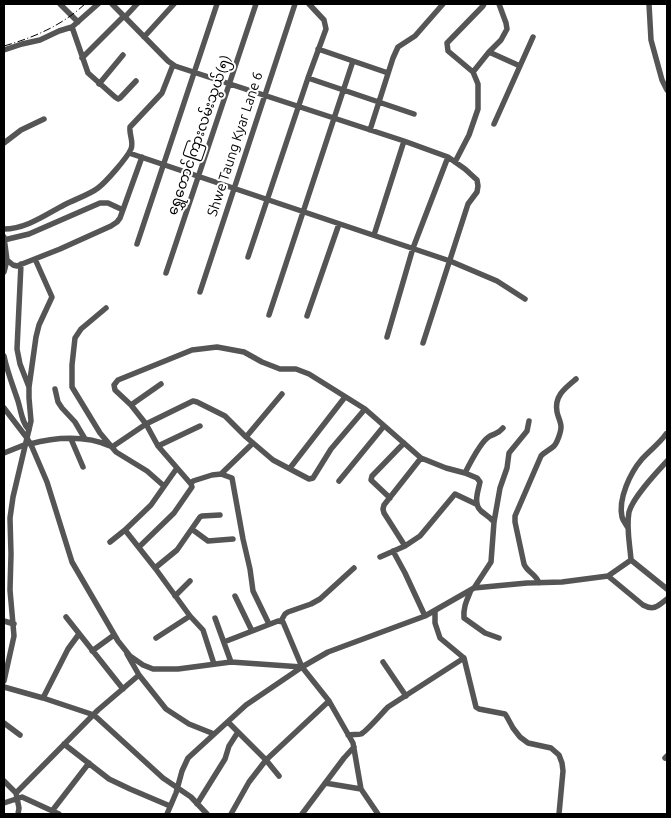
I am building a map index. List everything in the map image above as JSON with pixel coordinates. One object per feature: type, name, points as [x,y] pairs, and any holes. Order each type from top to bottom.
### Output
[{"type":"street","points":[[60,4],[78,22]]},
{"type":"street","points":[[4,50],[44,39],[72,27],[98,4]]},
{"type":"street","points":[[112,4],[173,65],[448,157],[477,180],[477,192],[468,204],[423,343]]},
{"type":"street","points":[[82,58],[137,4]]},
{"type":"street","points":[[144,37],[174,4]]},
{"type":"street","points":[[137,244],[217,4]]},
{"type":"street","name":"ရွှေတောင်ကြားလမ်းသွယ်(၅)","points":[[166,273],[256,4]]},
{"type":"street","name":"Shwe Taung Kyar Lane 6","points":[[200,292],[295,4]]},
{"type":"street","points":[[248,257],[326,29],[324,20],[309,4]]},
{"type":"street","points":[[370,130],[398,47],[416,36],[443,4]]},
{"type":"street","points":[[454,162],[469,135],[478,109],[478,84],[473,72],[448,51],[447,43],[484,4]]},
{"type":"street","points":[[473,72],[501,40],[507,29],[499,4]]},
{"type":"street","points":[[649,4],[651,40],[662,80],[667,90]]},
{"type":"street","points":[[72,27],[88,73],[99,84],[118,100],[136,81]]},
{"type":"street","points":[[494,124],[534,37]]},
{"type":"street","points":[[318,49],[388,73]]},
{"type":"street","points":[[489,52],[520,66]]},
{"type":"street","points":[[99,84],[123,55]]},
{"type":"street","points":[[269,315],[353,61]]},
{"type":"street","points":[[4,229],[18,228],[30,223],[97,189],[129,152],[132,147],[129,133],[130,127],[162,93],[173,65]]},
{"type":"street","points":[[308,78],[414,114]]},
{"type":"street","points":[[4,143],[21,130],[44,119]]},
{"type":"street","points":[[374,235],[404,141]]},
{"type":"street","points":[[129,152],[450,260],[496,281],[525,299]]},
{"type":"street","points":[[7,260],[13,265],[21,264],[117,222],[142,157]]},
{"type":"street","points":[[388,337],[413,248],[448,157]]},
{"type":"street","points":[[4,272],[7,260],[4,238],[29,234],[100,203],[108,203],[123,210]]},
{"type":"street","points":[[307,316],[339,224]]},
{"type":"street","points":[[4,681],[14,636],[14,624],[7,590],[11,547],[10,518],[13,497],[31,421],[28,398],[36,337],[39,324],[52,297],[35,259]]},
{"type":"street","points":[[21,264],[17,349],[20,364],[29,387]]},
{"type":"street","points":[[106,308],[81,329],[75,338],[72,387],[100,433],[116,452],[147,471],[164,486]]},
{"type":"street","points":[[191,484],[158,446],[146,424],[131,405],[114,390],[114,385],[118,380],[192,350],[217,346],[244,352],[262,362],[280,368],[296,369],[309,374],[365,409],[421,458],[477,478],[480,482],[477,508],[494,522]]},
{"type":"street","points":[[4,356],[23,419],[29,430]]},
{"type":"street","points":[[539,583],[538,578],[526,569],[524,564],[515,516],[539,459],[544,452],[553,446],[560,432],[561,428],[556,410],[559,396],[562,390],[576,379]]},
{"type":"street","points":[[131,405],[161,384]]},
{"type":"street","points":[[55,389],[58,402],[86,439]]},
{"type":"street","points":[[246,437],[282,394]]},
{"type":"street","points":[[290,468],[345,396]]},
{"type":"street","points":[[112,447],[146,424],[193,401],[225,416],[273,460],[309,479],[313,478],[331,448],[365,409]]},
{"type":"street","points":[[4,408],[27,442],[47,482],[72,562],[114,635],[130,656],[152,669],[178,669],[231,662],[302,667]]},
{"type":"street","points":[[499,638],[485,633],[464,618],[465,604],[472,589],[491,562],[494,522],[509,453],[527,431],[529,421]]},
{"type":"street","points":[[158,446],[200,426]]},
{"type":"street","points":[[339,481],[384,426]]},
{"type":"street","points":[[465,473],[483,442],[504,428]]},
{"type":"street","points":[[628,528],[622,519],[621,502],[630,476],[641,460],[661,442],[666,434]]},
{"type":"street","points":[[4,453],[27,442],[48,439],[86,439],[100,441],[112,447]]},
{"type":"street","points":[[71,439],[83,467]]},
{"type":"street","points":[[220,474],[253,443]]},
{"type":"street","points":[[390,498],[371,480],[372,476],[404,443]]},
{"type":"street","points":[[405,546],[383,509],[384,505],[421,458]]},
{"type":"street","points":[[667,461],[632,505],[629,513],[628,528],[631,560],[667,589]]},
{"type":"street","points":[[110,542],[151,505],[177,468]]},
{"type":"street","points":[[139,547],[174,513],[192,487],[193,481],[220,474],[232,478],[253,591],[269,624]]},
{"type":"street","points":[[380,558],[405,546],[420,536],[455,494],[476,504]]},
{"type":"street","points":[[155,568],[177,550],[202,516],[220,514]]},
{"type":"street","points":[[125,530],[190,616],[203,630],[214,664]]},
{"type":"street","points":[[192,530],[208,541],[233,539]]},
{"type":"street","points":[[4,546],[11,547]]},
{"type":"street","points":[[393,551],[425,616]]},
{"type":"street","points":[[167,814],[188,758],[246,704],[328,652],[425,616],[472,589],[527,583],[562,582],[608,576],[631,560]]},
{"type":"street","points":[[224,642],[281,621],[288,612],[320,599],[354,568]]},
{"type":"street","points":[[608,576],[649,608],[657,607],[667,599]]},
{"type":"street","points":[[175,596],[190,581]]},
{"type":"street","points":[[235,596],[252,631]]},
{"type":"street","points":[[435,611],[435,623],[440,638],[464,658],[478,710],[505,714],[520,737],[528,743],[551,748],[559,755],[563,771],[559,814]]},
{"type":"street","points":[[156,638],[190,616]]},
{"type":"street","points":[[66,617],[123,689]]},
{"type":"street","points":[[216,618],[231,662]]},
{"type":"street","points":[[4,621],[14,624]]},
{"type":"street","points":[[281,621],[302,667],[329,701],[353,743],[361,789],[378,814]]},
{"type":"street","points":[[43,698],[79,634]]},
{"type":"street","points":[[92,651],[114,635]]},
{"type":"street","points":[[126,651],[138,675],[166,710],[189,724],[214,734]]},
{"type":"street","points":[[348,735],[362,734],[388,707],[464,658]]},
{"type":"street","points":[[384,662],[406,696]]},
{"type":"street","points":[[4,803],[17,796],[64,744],[138,675]]},
{"type":"street","points":[[4,687],[94,716],[164,778],[191,797],[207,814]]},
{"type":"street","points":[[231,814],[249,782],[266,760],[329,701]]},
{"type":"street","points":[[228,722],[266,760],[279,776]]},
{"type":"street","points":[[4,723],[20,735]]},
{"type":"street","points":[[197,804],[225,759],[229,746],[238,732]]},
{"type":"street","points":[[64,744],[109,779],[170,806]]},
{"type":"street","points":[[302,814],[354,747]]},
{"type":"street","points":[[52,811],[89,763]]},
{"type":"street","points":[[4,781],[17,796],[18,814]]},
{"type":"street","points":[[325,783],[361,789]]},
{"type":"street","points":[[17,796],[27,798],[59,814]]},
{"type":"railway","points":[[4,46],[26,39],[57,25],[85,4]]}]
